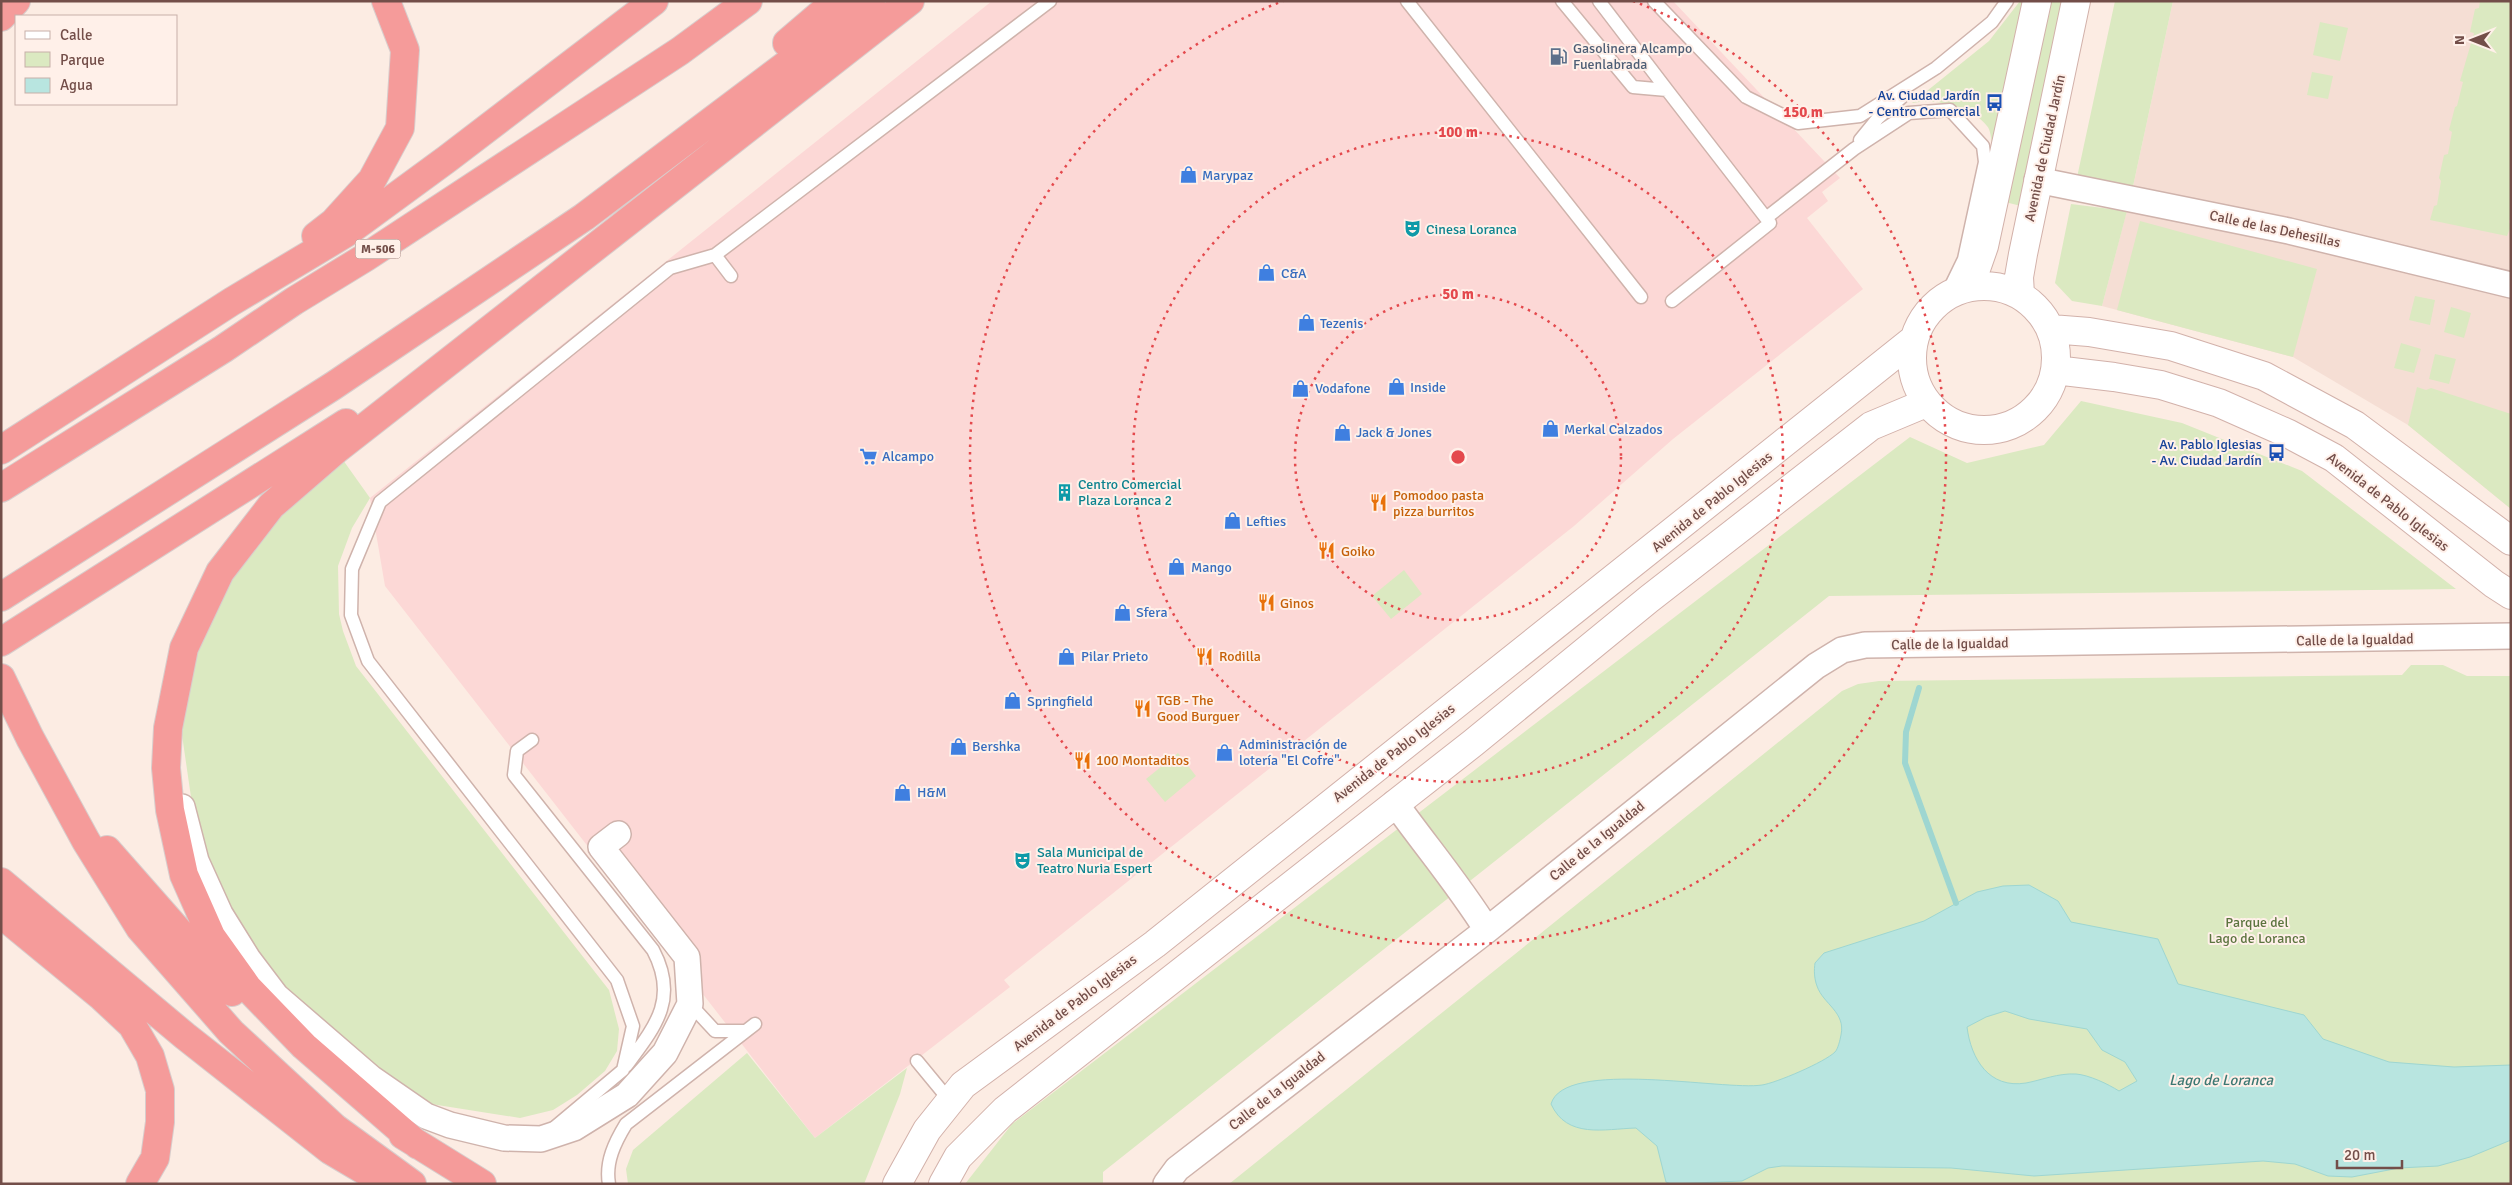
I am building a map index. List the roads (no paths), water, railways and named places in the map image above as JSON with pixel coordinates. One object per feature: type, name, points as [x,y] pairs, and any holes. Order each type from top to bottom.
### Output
[{"type":"highway","points":[[1,17],[16,1]]},
{"type":"highway","points":[[231,302],[334,222],[372,180],[400,128],[404,50],[386,1]]},
{"type":"highway","points":[[1,450],[231,302],[346,233],[447,159],[654,1]]},
{"type":"highway","name":"M-506","points":[[1,488],[222,349],[294,300],[366,257],[680,51],[748,1]]},
{"type":"highway","points":[[644,170],[836,1]]},
{"type":"highway","points":[[1,597],[333,386],[584,217],[871,1]]},
{"type":"highway","points":[[418,1145],[304,1046],[248,988],[211,936],[184,875],[170,810],[166,768],[168,728],[184,648],[220,572],[271,506],[337,449],[910,1]]},
{"type":"highway","points":[[1,642],[478,340]]},
{"type":"highway","points":[[2,679],[30,738],[86,841],[140,928],[231,1032],[335,1128],[412,1184]]},
{"type":"highway","points":[[30,738],[94,836],[257,1020],[337,1091],[418,1145],[482,1184]]},
{"type":"highway","points":[[1,882],[185,1036],[330,1150],[386,1184]]},
{"type":"highway","points":[[1,914],[102,997],[132,1026],[150,1056],[160,1090],[160,1122],[155,1158],[140,1184]]},
{"type":"main road","points":[[1958,291],[1995,286],[2020,295],[2037,308],[2051,329],[2055,370],[2041,403],[2016,424],[1984,431],[1960,426],[1952,424],[1926,403],[1912,373],[1913,340],[1925,315],[1958,291],[1984,246],[2036,1]]},
{"type":"main road","name":"Avenida de Ciudad Jardín","points":[[2020,295],[2019,277],[2037,180],[2076,1]]},
{"type":"main road","points":[[2051,329],[2089,332],[2171,346],[2264,376],[2355,425],[2511,541]]},
{"type":"main road","name":"Avenida de Pablo Iglesias","points":[[897,1184],[927,1130],[964,1086],[1154,944],[1913,340]]},
{"type":"main road","name":"Avenida de Pablo Iglesias","points":[[2055,370],[2161,385],[2219,403],[2289,434],[2334,458],[2494,584],[2511,595]]},
{"type":"main road","points":[[943,1184],[958,1157],[1005,1110],[1871,426],[1926,403]]},
{"type":"street","name":"Calle de las Dehesillas","points":[[2037,180],[2289,231],[2511,285]]},
{"type":"street","name":"Calle de la Igualdad","points":[[1166,1184],[1177,1169],[1487,930],[1816,666],[1842,650],[1865,645],[2511,636]]},
{"type":"street","points":[[168,728],[180,799],[196,861],[220,914],[248,959],[276,996],[370,1078],[426,1116],[450,1125],[504,1138],[541,1139],[574,1128],[627,1095],[665,1053],[690,1004],[686,958],[601,847],[618,834]]},
{"type":"street","points":[[1395,803],[1427,847],[1463,891],[1487,930]]},
{"type":"lane","points":[[623,1070],[633,1026],[617,980],[368,661],[351,616],[352,569],[380,502],[670,268],[715,255],[1050,1]]},
{"type":"lane","points":[[1407,1],[1641,297]]},
{"type":"lane","points":[[1562,1],[1633,87],[1667,90]]},
{"type":"lane","points":[[1599,1],[1768,220]]},
{"type":"lane","points":[[1654,1],[1746,97],[1798,123],[1860,116],[1936,68]]},
{"type":"lane","points":[[1854,149],[1878,118],[1992,22],[2007,1]]},
{"type":"lane","points":[[1672,300],[1854,149],[1908,112],[1950,110],[1983,146],[1985,162],[1958,291]]},
{"type":"lane","points":[[715,255],[731,276]]},
{"type":"lane","points":[[532,740],[517,752],[514,775],[653,950],[662,967],[665,998],[658,1019],[623,1070],[541,1139]]},
{"type":"lane","points":[[609,1184],[608,1175],[613,1147],[626,1124],[750,1028],[715,1031],[690,1004]]},
{"type":"lane","points":[[917,1061],[950,1102]]},
{"type":"water","name":"Lago de Loranca","points":[[2029,885],[2058,901],[2071,922],[2158,939],[2178,984],[2304,1015],[2323,1039],[2389,1062],[2454,1067],[2511,1065],[2511,1140],[2470,1157],[2438,1166],[2399,1168],[2352,1177],[2328,1176],[2295,1164],[2263,1161],[2034,1176],[1951,1168],[1782,1166],[1768,1168],[1742,1181],[1671,1184],[1666,1182],[1657,1146],[1636,1128],[1588,1130],[1576,1127],[1567,1123],[1558,1115],[1551,1104],[1562,1090],[1584,1082],[1613,1079],[1743,1086],[1762,1085],[1800,1072],[1835,1052],[1841,1035],[1842,1027],[1840,1020],[1820,992],[1815,980],[1815,963],[1824,953],[1924,921],[1977,892],[2003,886]],"holes":[[[2005,1011],[2029,1019],[2087,1029],[2102,1050],[2125,1062],[2137,1081],[2119,1091],[2098,1080],[2076,1074],[2013,1084],[1992,1076],[1978,1060],[1969,1039],[1967,1027],[1986,1017]]]},
{"type":"waterway","points":[[1919,688],[1906,732],[1905,763],[1956,903]]},
{"type":"place","name":"Gasolinera Alcampo Fuenlabrada","points":[[1559,56]]},
{"type":"place","name":"Av. Ciudad Jardín - Centro Comercial","points":[[1994,103]]},
{"type":"place","name":"Marypaz","points":[[1188,175]]},
{"type":"place","name":"Cinesa Loranca","points":[[1412,229]]},
{"type":"place","name":"C&A","points":[[1267,273]]},
{"type":"place","name":"Tezenis","points":[[1306,323]]},
{"type":"place","name":"Inside","points":[[1396,387]]},
{"type":"place","name":"Vodafone","points":[[1301,388]]},
{"type":"place","name":"Merkal Calzados","points":[[1550,429]]},
{"type":"place","name":"Jack & Jones","points":[[1342,432]]},
{"type":"place","name":"Av. Pablo Iglesias - Av. Ciudad Jardín","points":[[2276,452]]},
{"type":"place","name":"Alcampo","points":[[868,456]]},
{"type":"place","name":"Centro Comercial Plaza Loranca 2","points":[[1064,492]]},
{"type":"place","name":"Pomodoo pasta pizza burritos","points":[[1379,503]]},
{"type":"place","name":"Lefties","points":[[1232,521]]},
{"type":"place","name":"Goiko","points":[[1327,551]]},
{"type":"place","name":"Mango","points":[[1177,567]]},
{"type":"place","name":"Ginos","points":[[1266,603]]},
{"type":"place","name":"Sfera","points":[[1122,612]]},
{"type":"place","name":"Pilar Prieto","points":[[1067,656]]},
{"type":"place","name":"Rodilla","points":[[1205,656]]},
{"type":"place","name":"Springfield","points":[[1013,701]]},
{"type":"place","name":"TGB - The Good Burguer","points":[[1143,708]]},
{"type":"place","name":"Bershka","points":[[958,746]]},
{"type":"place","name":"Administración de lotería \"El Cofre\"","points":[[1225,752]]},
{"type":"place","name":"100 Montaditos","points":[[1082,760]]},
{"type":"place","name":"H&M","points":[[903,792]]},
{"type":"place","name":"Sala Municipal de Teatro Nuria Espert","points":[[1023,860]]},
{"type":"park label","name":"Parque del Lago de Loranca","points":[[2257,930]]}]
